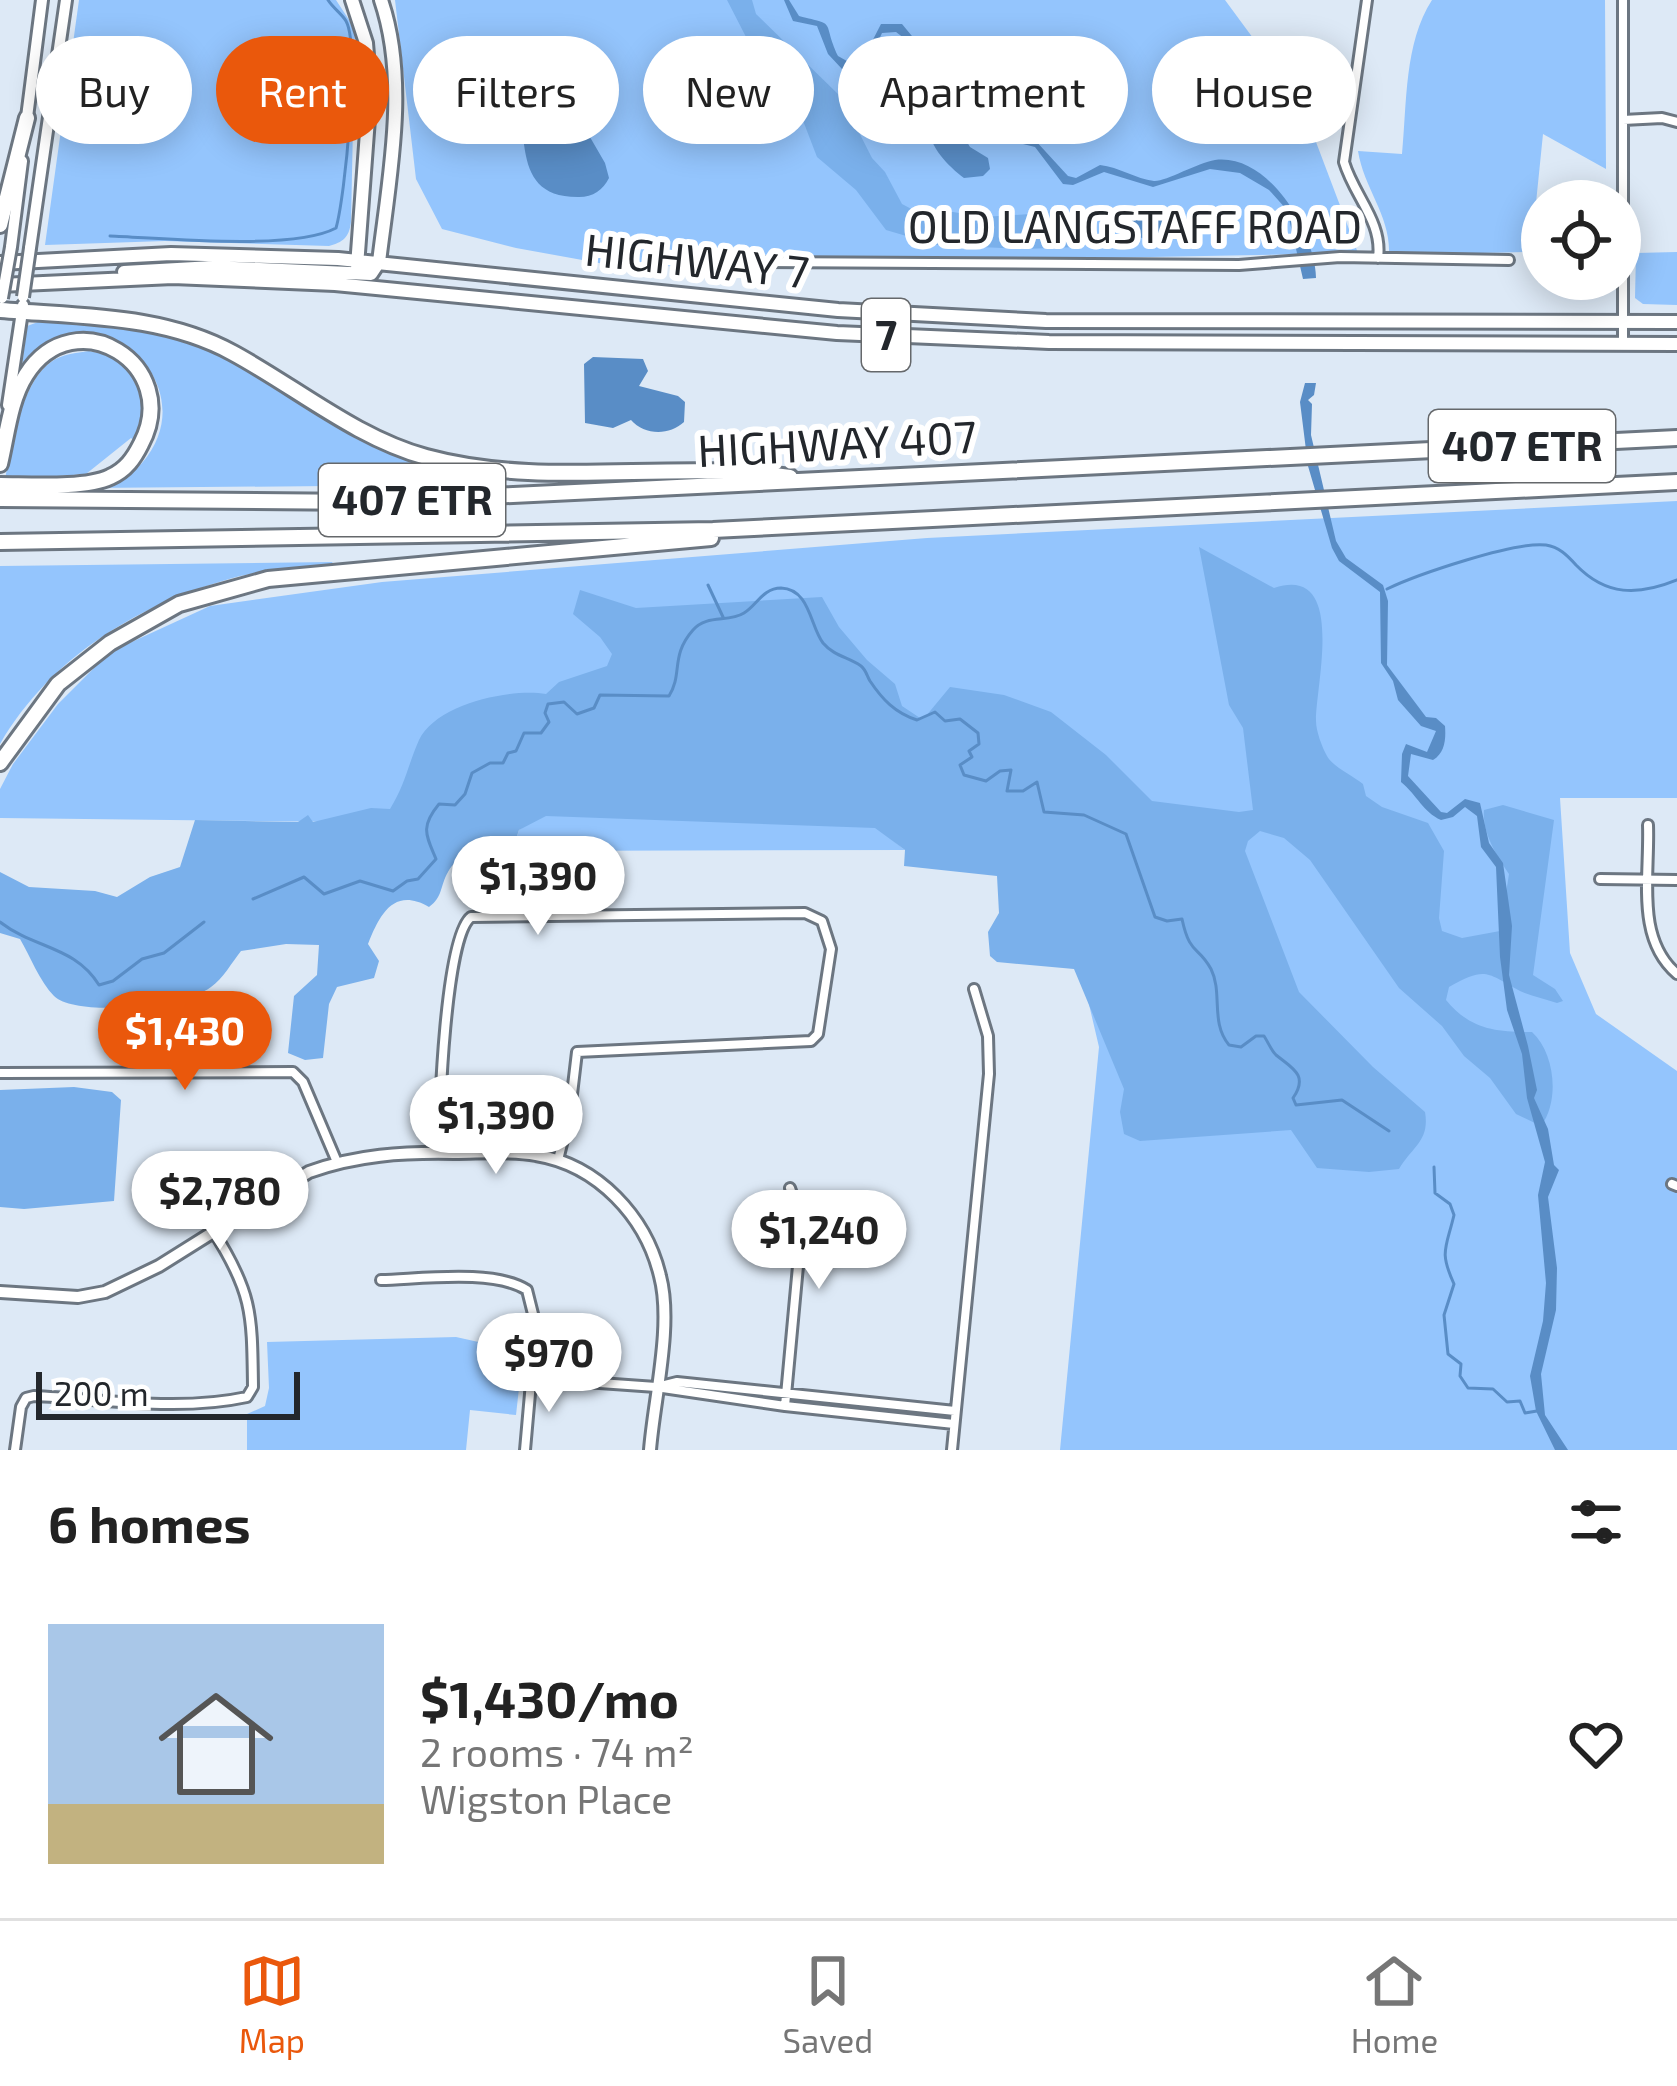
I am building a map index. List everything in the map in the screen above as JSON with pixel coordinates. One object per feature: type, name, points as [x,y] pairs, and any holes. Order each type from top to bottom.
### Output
[{"type":"highway","points":[[0,226],[27,118]]},
{"type":"highway","points":[[1,298],[178,330],[231,351],[372,434],[423,456],[527,472],[751,472],[824,482]]},
{"type":"highway","points":[[0,460],[17,394],[26,374],[44,355],[79,341],[99,342],[119,349],[137,368],[153,412],[129,464],[107,479],[0,485]]},
{"type":"highway","name":"HIGHWAY 407","points":[[0,499],[368,502],[1677,438]]},
{"type":"highway","name":"HIGHWAY 407","points":[[0,545],[785,527],[1677,482]]},
{"type":"highway","points":[[0,763],[58,684],[110,643],[179,604],[268,579],[670,544],[785,527]]},
{"type":"main road","points":[[352,0],[366,43],[370,92],[360,273]]},
{"type":"main road","points":[[1,298],[106,279],[130,270],[371,274],[379,262],[395,86],[390,31],[381,0]]},
{"type":"main road","name":"HIGHWAY 7","points":[[0,262],[171,254],[860,334],[1049,342],[1677,344]]},
{"type":"main road","name":"HIGHWAY 7","points":[[379,262],[637,293],[1046,321],[1677,322]]},
{"type":"street","points":[[0,320],[42,0]]},
{"type":"street","points":[[0,460],[66,0]]},
{"type":"street","points":[[1367,0],[1344,162],[1379,233],[1378,258]]},
{"type":"street","points":[[1623,0],[1623,344]]},
{"type":"street","points":[[1623,120],[1677,122]]},
{"type":"street","name":"OLD LANGSTAFF ROAD","points":[[761,262],[1239,265],[1298,259],[1509,260]]},
{"type":"street","points":[[1648,825],[1650,935],[1659,957],[1677,974]]},
{"type":"street","points":[[1600,879],[1677,880]]},
{"type":"street","points":[[439,1153],[451,987],[458,938],[471,917],[805,913],[822,921],[831,949],[818,1034],[811,1041],[577,1052],[574,1090],[558,1160]]},
{"type":"street","points":[[952,1450],[989,1074],[988,1036],[974,989]]},
{"type":"street","points":[[1,1073],[293,1072],[303,1082],[337,1162]]},
{"type":"street","points":[[0,1292],[78,1297],[104,1292],[159,1266],[309,1172],[337,1162],[377,1155],[534,1154],[593,1176],[622,1203],[647,1237],[662,1281],[662,1347],[650,1450]]},
{"type":"street","points":[[785,1406],[802,1222],[790,1188]]},
{"type":"street","points":[[16,1450],[21,1407],[26,1398],[34,1396],[214,1402],[247,1396],[253,1387],[250,1304],[237,1268],[212,1229]]},
{"type":"street","points":[[381,1280],[484,1278],[522,1286],[532,1299],[536,1326],[525,1450]]},
{"type":"street","points":[[529,1378],[656,1387],[954,1424]]},
{"type":"street","points":[[656,1387],[677,1382],[955,1411]]},
{"type":"shaded area","points":[[79,0],[336,0],[355,36],[216,36],[216,144],[353,144],[349,232],[329,246],[165,241],[45,245],[59,144],[192,144],[192,36],[74,36]]},
{"type":"shaded area","points":[[395,0],[1225,0],[1251,36],[1152,36],[1152,144],[1317,144],[1358,253],[621,267],[442,229],[416,179]]},
{"type":"shaded area","points":[[727,0],[752,0],[756,14],[779,36],[746,36]]},
{"type":"shaded area","points":[[784,0],[789,0],[799,16],[824,23],[838,65],[828,54],[817,26],[793,21]]},
{"type":"shaded area","points":[[1432,0],[1605,0],[1606,169],[1543,134],[1538,180],[1521,180],[1521,252],[1389,255],[1386,228],[1358,151],[1402,154],[1412,54]]},
{"type":"shaded area","points":[[881,24],[902,24],[912,36],[896,32],[875,36]]},
{"type":"shaded area","points":[[814,71],[838,94],[838,144],[865,144],[902,204],[919,213],[1030,214],[1043,226],[1081,233],[1078,247],[937,245],[886,230],[856,190],[817,157],[812,144]]},
{"type":"shaded area","points":[[524,144],[594,144],[609,178],[589,196],[553,193],[537,181]]},
{"type":"shaded area","points":[[968,144],[988,158],[990,169],[983,176],[964,178],[934,146]]},
{"type":"shaded area","points":[[1023,144],[1039,144],[1068,176],[1076,178],[1100,165],[1159,181],[1215,160],[1235,161],[1253,169],[1270,182],[1298,219],[1314,259],[1316,278],[1303,279],[1287,210],[1269,190],[1240,173],[1210,169],[1153,187],[1104,172],[1073,185],[1063,184],[1035,147]]},
{"type":"shaded area","points":[[1142,208],[1179,217],[1185,234],[1149,240],[1125,233],[1119,222],[1122,212]]},
{"type":"shaded area","points":[[1677,252],[1677,305],[1638,300],[1641,253]]},
{"type":"shaded area","points":[[41,321],[121,325],[179,337],[250,371],[371,444],[440,468],[530,479],[91,488],[142,463],[159,435],[162,407],[156,381],[141,359],[121,343],[96,334],[71,334],[46,346],[21,375],[27,326]]},
{"type":"shaded area","points":[[89,351],[118,361],[140,382],[146,407],[137,443],[131,438],[86,474],[5,480],[19,416],[32,385],[55,359]]},
{"type":"shaded area","points":[[593,357],[643,359],[648,371],[639,386],[678,396],[685,402],[684,422],[657,432],[631,420],[613,428],[585,423],[584,364]]},
{"type":"shaded area","points":[[1305,383],[1316,383],[1308,400],[1312,404],[1311,435],[1336,541],[1346,558],[1383,585],[1388,601],[1387,665],[1426,717],[1445,726],[1440,754],[1433,760],[1411,754],[1408,776],[1441,812],[1447,813],[1465,799],[1480,803],[1489,843],[1503,863],[1512,926],[1509,975],[1537,1090],[1534,1098],[1559,1170],[1548,1197],[1557,1268],[1556,1310],[1541,1374],[1545,1415],[1568,1450],[1555,1450],[1536,1411],[1530,1376],[1546,1283],[1538,1195],[1545,1162],[1527,1098],[1522,1054],[1507,1010],[1496,867],[1481,847],[1477,816],[1465,807],[1441,820],[1401,782],[1406,744],[1427,752],[1436,731],[1421,726],[1398,700],[1381,663],[1380,592],[1339,561],[1332,548],[1308,466],[1300,402]]},
{"type":"shaded area","points":[[1677,501],[1677,798],[1560,798],[1570,953],[1596,1014],[1677,1071],[1677,1450],[1060,1450],[1099,1047],[1045,817],[877,828],[905,850],[512,851],[519,830],[527,824],[0,818],[0,789],[58,704],[110,652],[210,606],[382,582],[927,538]]},
{"type":"shaded area","points":[[1199,547],[1274,588],[1297,585],[1312,594],[1320,610],[1322,633],[1316,721],[1321,744],[1333,763],[1363,784],[1366,796],[1382,807],[1428,823],[1444,851],[1442,931],[1462,938],[1500,931],[1509,874],[1488,836],[1484,810],[1503,805],[1554,820],[1533,975],[1555,989],[1563,1001],[1533,996],[1486,974],[1449,987],[1446,1000],[1474,1023],[1494,1030],[1532,1032],[1540,1041],[1550,1064],[1553,1091],[1541,1126],[1516,1114],[1442,1026],[1399,988],[1310,860],[1284,838],[1260,831],[1245,851],[1299,992],[1425,1112],[1422,1137],[1399,1169],[1317,1168],[1291,1130],[1140,1141],[1124,1134],[1120,1112],[1124,1089],[1074,969],[997,962],[990,956],[988,932],[999,913],[997,876],[904,866],[905,850],[875,828],[546,816],[519,830],[512,851],[476,852],[453,864],[429,907],[406,900],[390,907],[368,944],[379,961],[374,978],[337,987],[329,1004],[323,1058],[305,1060],[288,1053],[294,996],[317,975],[319,945],[241,951],[219,980],[198,994],[157,1004],[107,1008],[66,1003],[54,996],[20,939],[0,933],[0,872],[29,887],[117,897],[150,877],[180,867],[195,820],[298,822],[308,815],[313,822],[371,808],[390,809],[419,740],[441,717],[494,696],[546,694],[559,682],[607,666],[612,654],[573,614],[580,590],[636,608],[822,597],[839,627],[895,684],[902,706],[920,718],[950,687],[1004,695],[1051,712],[1106,755],[1152,801],[1253,810],[1243,728],[1229,705]]},
{"type":"shaded area","points":[[334,565],[240,576],[135,617],[103,636],[46,684],[0,744],[0,566]]},
{"type":"shaded area","points":[[74,1087],[112,1092],[121,1100],[114,1201],[0,1207],[0,1090]]},
{"type":"shaded area","points":[[456,1337],[523,1352],[516,1415],[470,1410],[466,1450],[247,1450],[247,1414],[265,1406],[269,1388],[267,1342]]},
{"type":"waterway","points":[[110,236],[260,241],[336,228],[347,155],[352,60],[346,21],[328,0]]},
{"type":"waterway","points":[[1387,589],[1466,560],[1531,545],[1559,550],[1587,575],[1611,588],[1649,589],[1677,580]]},
{"type":"waterway","points":[[708,585],[723,617]]},
{"type":"waterway","points":[[253,899],[304,877],[324,894],[360,881],[393,891],[418,879],[436,859],[427,831],[433,812],[439,804],[455,805],[465,794],[472,773],[490,763],[503,763],[508,753],[516,751],[524,733],[541,733],[549,722],[548,704],[564,702],[577,714],[594,708],[600,695],[669,696],[682,648],[693,630],[711,620],[744,613],[775,589],[791,590],[804,601],[823,643],[861,666],[879,694],[896,709],[917,720],[935,712],[945,721],[960,719],[978,733],[979,744],[969,751],[972,757],[960,765],[964,775],[986,781],[1011,770],[1007,791],[1023,791],[1037,782],[1044,812],[1084,815],[1126,834],[1155,917],[1182,919],[1191,945],[1211,969],[1220,1027],[1229,1045],[1241,1047],[1264,1036],[1299,1078],[1293,1098],[1296,1105],[1342,1100],[1389,1131]]},
{"type":"waterway","points":[[0,922],[66,955],[99,985],[113,981],[142,959],[164,953],[204,922]]},
{"type":"waterway","points":[[1434,1167],[1435,1193],[1450,1204],[1454,1215],[1445,1250],[1454,1284],[1444,1315],[1448,1354],[1461,1364],[1460,1376],[1468,1388],[1493,1389],[1507,1402],[1520,1401],[1525,1413],[1537,1411]]}]
